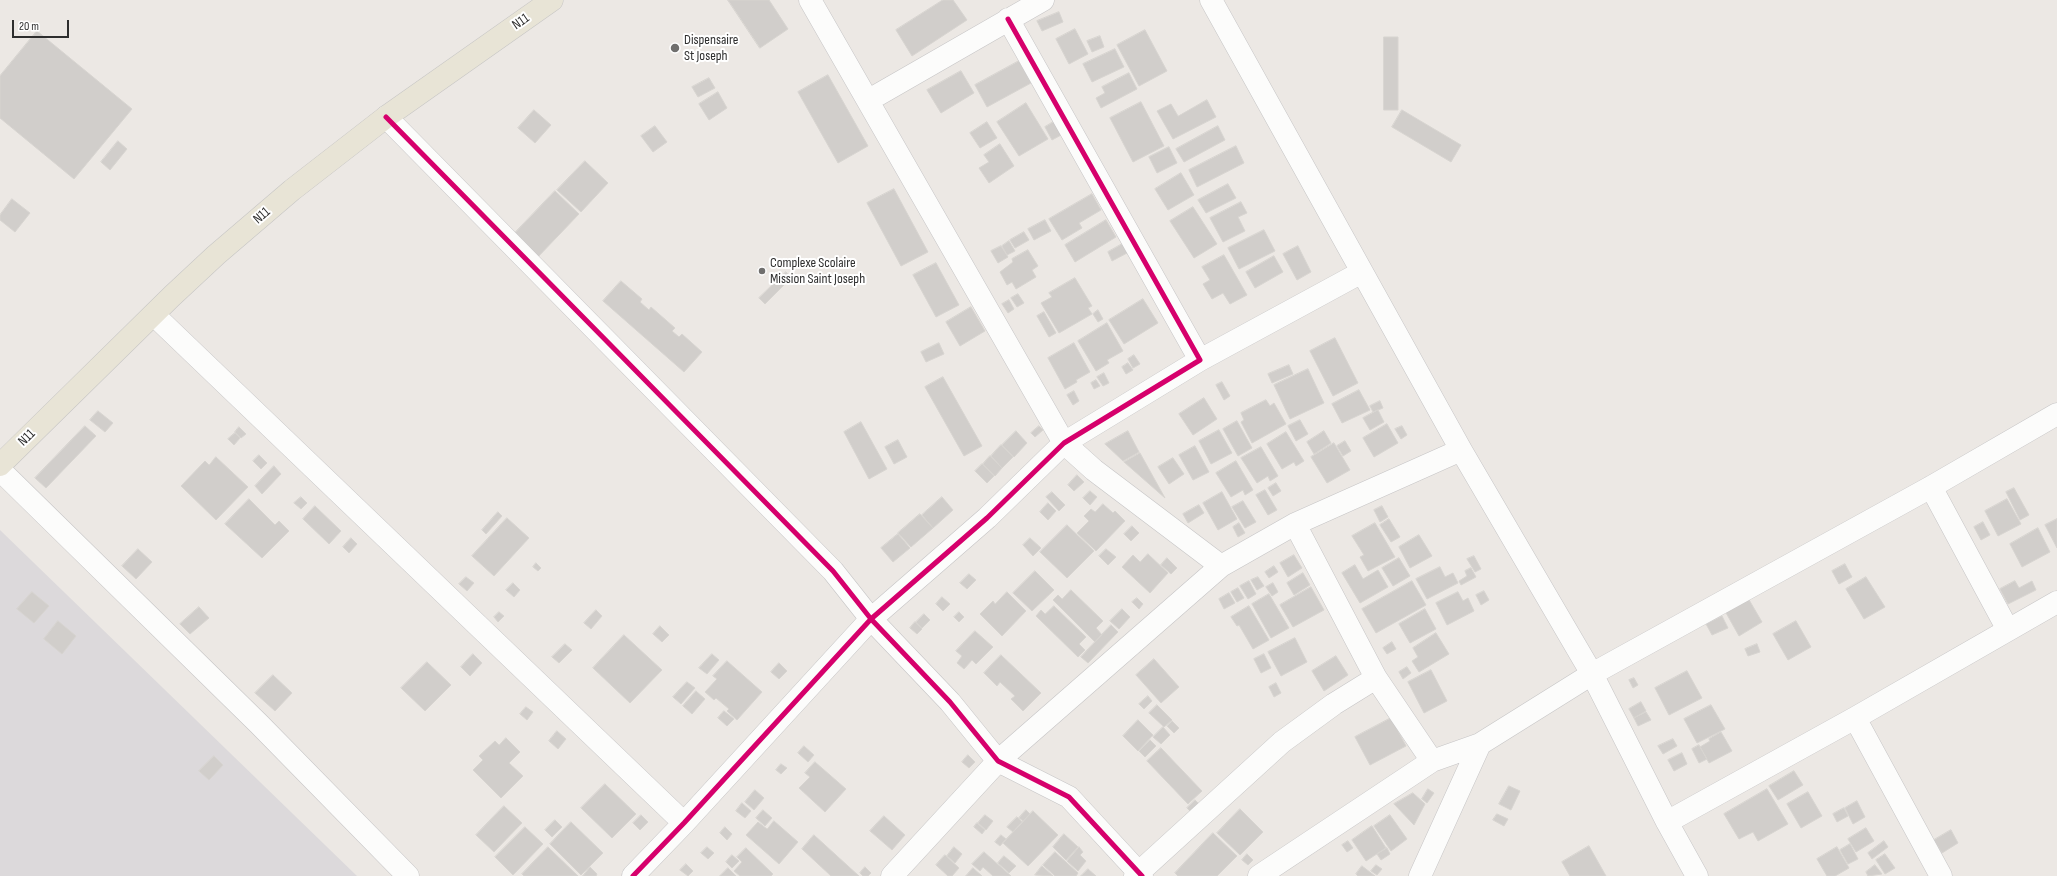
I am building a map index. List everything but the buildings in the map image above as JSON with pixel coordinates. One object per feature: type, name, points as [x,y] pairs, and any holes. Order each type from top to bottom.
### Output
[{"type":"main road","name":"N11","points":[[0,465],[216,255],[268,210],[386,117],[552,0]]},
{"type":"street","points":[[810,0],[869,100],[1064,443],[1094,470],[1221,566]]},
{"type":"street","points":[[869,100],[1043,0]]},
{"type":"street","points":[[1211,0],[1460,450],[1592,674],[1667,822],[1697,876]]},
{"type":"street","points":[[1008,19],[1200,360]]},
{"type":"street","points":[[386,117],[833,571],[871,619],[950,702],[998,761],[1069,797],[1138,875],[1282,742],[1334,704],[1376,678]]},
{"type":"street","points":[[632,876],[684,823],[871,619],[987,518],[1064,443],[1200,360],[1362,272]]},
{"type":"street","points":[[154,315],[684,823]]},
{"type":"street","points":[[1259,876],[1432,761],[1480,744],[1592,674],[1931,487],[2057,414]]},
{"type":"street","points":[[892,876],[998,761],[1221,566],[1295,524],[1460,450]]},
{"type":"street","points":[[0,470],[259,724],[408,876]]},
{"type":"street","points":[[1931,487],[2008,630]]},
{"type":"street","points":[[1295,524],[1376,678],[1432,761]]},
{"type":"street","points":[[1667,822],[1855,718],[2057,602]]},
{"type":"street","points":[[1855,718],[1941,876]]},
{"type":"street","points":[[1420,876],[1480,744]]},
{"type":"shaded area","points":[[0,530],[357,876],[0,876]]},
{"type":"cycle path","points":[[633,876],[684,823],[871,619],[987,518],[1064,443],[1200,360],[1008,19]]},
{"type":"cycle path","points":[[386,117],[833,571],[871,619],[950,702],[998,761],[1069,797],[1142,876]]},
{"type":"place","name":"Dispensaire St Joseph","points":[[675,48]]},
{"type":"place","name":"Complexe Scolaire Mission Saint Joseph","points":[[762,271]]}]
